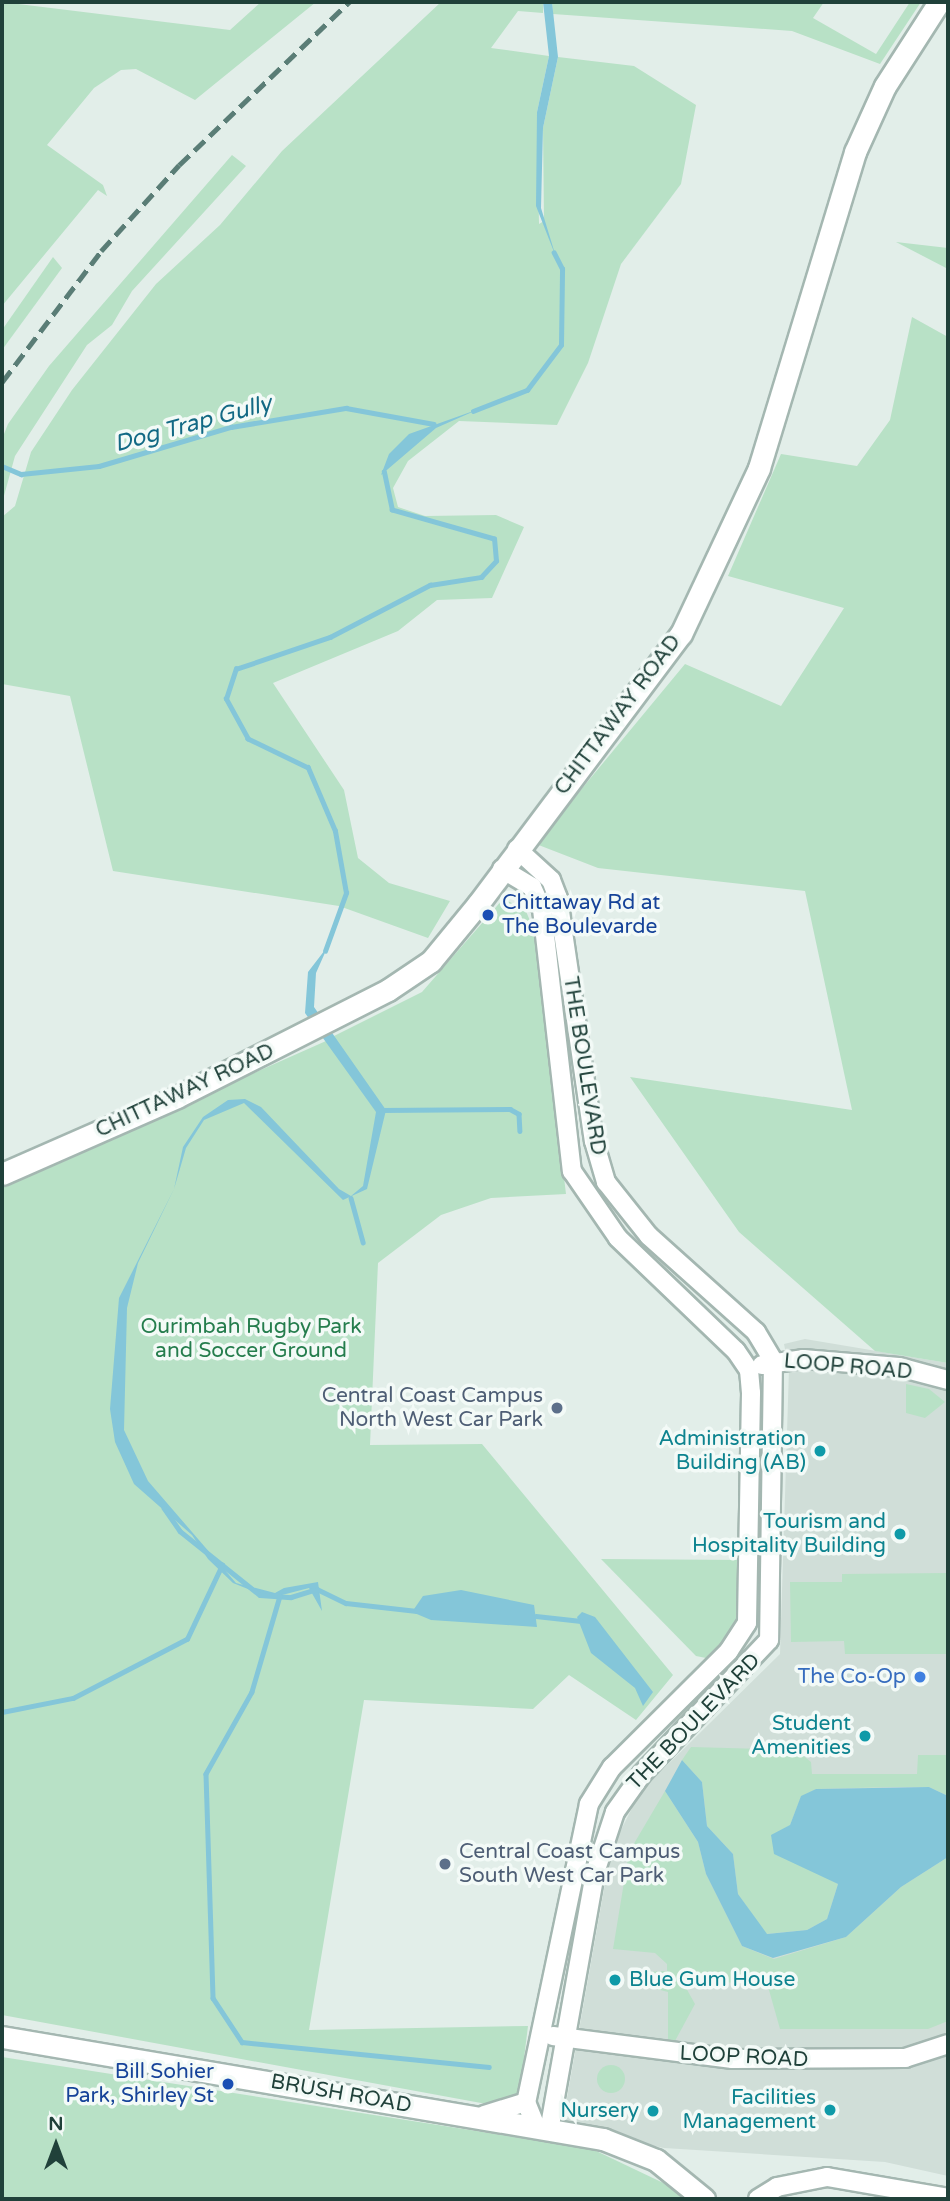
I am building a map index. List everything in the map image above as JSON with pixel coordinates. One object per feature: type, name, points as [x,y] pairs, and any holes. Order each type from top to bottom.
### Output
[{"type":"main road","name":"CHITTAWAY ROAD","points":[[2,1174],[279,1048],[388,990],[431,961],[681,634],[759,468],[855,152],[885,86],[939,2]]},
{"type":"main road","name":"BRUSH ROAD","points":[[2,2037],[543,2129],[636,2150],[674,2171],[704,2199]]},
{"type":"street","name":"THE BOULEVARD","points":[[517,849],[551,880],[558,898],[594,1141],[606,1182],[649,1236],[755,1332],[773,1360],[769,1640],[615,1812],[600,1850],[565,2037],[543,2129]]},
{"type":"street","name":"THE BOULEVARD","points":[[502,869],[531,887],[542,909],[572,1171],[599,1217],[749,1370],[752,1555],[745,1630],[598,1787],[579,1835],[526,2102]]},
{"type":"street","name":"LOOP ROAD","points":[[749,1370],[773,1360],[899,1367],[948,1380]]},
{"type":"street","name":"LOOP ROAD","points":[[539,2034],[761,2060],[905,2058],[948,2044]]},
{"type":"street","points":[[446,2112],[494,2116],[526,2102],[543,2129]]},
{"type":"street","points":[[758,2199],[788,2184],[827,2177],[948,2197]]},
{"type":"shaded area","points":[[805,1339],[948,1363],[948,2176],[885,2162],[664,2148],[562,2126],[611,1850],[640,1792],[780,1654],[789,1369],[784,1344]]},
{"type":"green space","points":[[2,2],[230,30],[261,2],[316,2],[195,100],[136,69],[121,70],[94,88],[47,145],[103,185],[107,196],[98,190],[2,306]]},
{"type":"green space","points":[[441,2],[543,2],[543,13],[518,11],[491,48],[549,56],[537,112],[539,224],[544,221],[543,128],[558,57],[634,66],[696,105],[681,184],[621,264],[588,363],[557,425],[459,421],[408,461],[393,488],[398,507],[425,516],[496,515],[524,527],[492,598],[437,600],[398,631],[273,683],[344,790],[358,858],[389,883],[450,901],[428,938],[339,906],[113,871],[70,696],[2,684],[2,517],[15,506],[31,452],[72,390],[156,284],[220,225],[282,151]]},
{"type":"green space","points":[[552,2],[824,2],[813,18],[876,54],[910,2],[921,2],[880,64],[792,31],[553,14]]},
{"type":"green space","points":[[232,155],[246,166],[132,291],[112,325],[87,345],[15,456],[2,503],[2,439],[8,424],[49,366]]},
{"type":"green space","points":[[896,242],[948,248],[948,269]]},
{"type":"green space","points":[[53,257],[62,268],[2,350],[2,330]]},
{"type":"green space","points":[[912,317],[948,337],[948,1363],[875,1351],[739,1232],[630,1077],[852,1110],[805,891],[598,868],[536,844],[685,664],[781,706],[844,608],[728,576],[781,454],[857,466],[890,420]]},
{"type":"green space","name":"Ourimbah Rugby Park and Soccer Ground","points":[[503,899],[525,909],[534,930],[566,1194],[491,1198],[441,1215],[378,1263],[370,1445],[482,1444],[673,1675],[636,1720],[569,1675],[533,1709],[364,1700],[309,2030],[528,2026],[520,2091],[515,2099],[492,2105],[2,2015],[2,1185],[326,1041],[383,1121],[332,1037],[422,992]]},
{"type":"green space","points":[[906,1384],[929,1389],[945,1402],[925,1418],[906,1413]]},
{"type":"green space","points":[[601,1559],[743,1560],[741,1621],[711,1659],[696,1656]]},
{"type":"green space","points":[[948,1573],[948,1654],[845,1654],[844,1641],[791,1642],[790,1582],[842,1582],[842,1574]]},
{"type":"green space","points":[[691,1747],[796,1750],[811,1762],[812,1774],[917,1774],[918,1755],[948,1755],[948,1796],[929,1787],[894,1787],[816,1789],[801,1797],[790,1825],[811,1870],[838,1884],[827,1919],[807,1930],[766,1934],[738,1894],[733,1854],[707,1826],[702,1782],[682,1760]]},
{"type":"green space","points":[[665,1791],[698,1842],[706,1874],[742,1946],[774,1959],[846,1937],[901,1887],[948,1857],[948,2021],[928,2029],[780,2029],[767,1983],[700,1982],[685,1986],[695,2004],[675,2041],[668,2039],[668,1992],[645,1986],[645,1972],[667,1971],[667,1964],[655,1953],[613,1949],[629,1852]]},
{"type":"green space","points":[[2,2057],[592,2149],[676,2189],[684,2199],[2,2199]]},
{"type":"green space","points":[[611,2065],[621,2069],[625,2079],[621,2089],[611,2093],[601,2089],[597,2079],[601,2069]]},
{"type":"water","points":[[543,2],[552,2],[558,57],[543,128],[541,208],[556,257],[536,206],[537,112],[549,56]]},
{"type":"water","points":[[479,409],[436,428],[381,475],[389,454],[409,434]]},
{"type":"water","points":[[328,946],[316,973],[314,1007],[386,1110],[367,1189],[343,1200],[244,1103],[204,1120],[186,1148],[174,1189],[183,1147],[203,1117],[228,1100],[245,1099],[261,1107],[339,1189],[351,1196],[363,1186],[376,1112],[305,1013],[308,972]]},
{"type":"water","points":[[174,1189],[138,1263],[127,1308],[124,1430],[148,1481],[236,1583],[275,1593],[284,1588],[318,1582],[322,1611],[309,1588],[282,1595],[260,1594],[233,1583],[208,1559],[192,1535],[134,1484],[115,1442],[110,1409],[119,1298]]},
{"type":"water","points":[[461,1590],[534,1605],[537,1627],[431,1620],[412,1612],[423,1596]]},
{"type":"water","points":[[582,1612],[595,1617],[653,1692],[643,1706],[635,1688],[591,1653],[577,1617]]},
{"type":"water","points":[[682,1760],[702,1782],[707,1826],[733,1854],[738,1894],[767,1934],[807,1930],[827,1919],[838,1884],[774,1854],[771,1835],[790,1825],[801,1796],[816,1789],[929,1787],[948,1796],[948,1857],[901,1887],[846,1937],[773,1958],[742,1946],[706,1874],[698,1842],[665,1791]]},
{"type":"waterway","points":[[473,411],[527,390],[561,345],[562,269],[554,253]]},
{"type":"waterway","name":"Dog Trap Gully","points":[[2,466],[21,474],[99,466],[231,427],[346,408],[434,424]]},
{"type":"waterway","points":[[325,951],[346,893],[335,831],[308,768],[248,739],[226,699],[236,669],[330,637],[430,585],[481,577],[496,561],[494,539],[392,510],[384,472]]},
{"type":"waterway","points":[[381,1110],[510,1109],[519,1114],[520,1131]]},
{"type":"waterway","points":[[351,1198],[363,1242]]},
{"type":"waterway","points":[[164,1508],[180,1531],[260,1595],[291,1597],[317,1589],[346,1603],[417,1611]]},
{"type":"waterway","points":[[2,1712],[73,1698],[187,1639],[222,1565]]},
{"type":"waterway","points":[[280,1596],[252,1692],[206,1774],[213,1998],[242,2042],[489,2067]]},
{"type":"waterway","points":[[536,1616],[581,1621]]},
{"type":"railway","points":[[2,382],[101,251],[179,165],[349,2]]},
{"type":"place","name":"Chittaway Rd at The Boulevarde","points":[[488,915]]},
{"type":"place","name":"Central Coast Campus North West Car Park","points":[[557,1408]]},
{"type":"place","name":"Administration Building (AB)","points":[[820,1451]]},
{"type":"place","name":"Tourism and Hospitality Building","points":[[900,1534]]},
{"type":"place","name":"The Co-Op","points":[[920,1677]]},
{"type":"place","name":"Student Amenities","points":[[865,1736]]},
{"type":"place","name":"Central Coast Campus South West Car Park","points":[[445,1864]]},
{"type":"place","name":"Blue Gum House","points":[[615,1980]]},
{"type":"place","name":"Bill Sohier Park, Shirley St","points":[[228,2084]]},
{"type":"place","name":"Facilities Management","points":[[830,2110]]},
{"type":"place","name":"Nursery","points":[[653,2111]]}]
